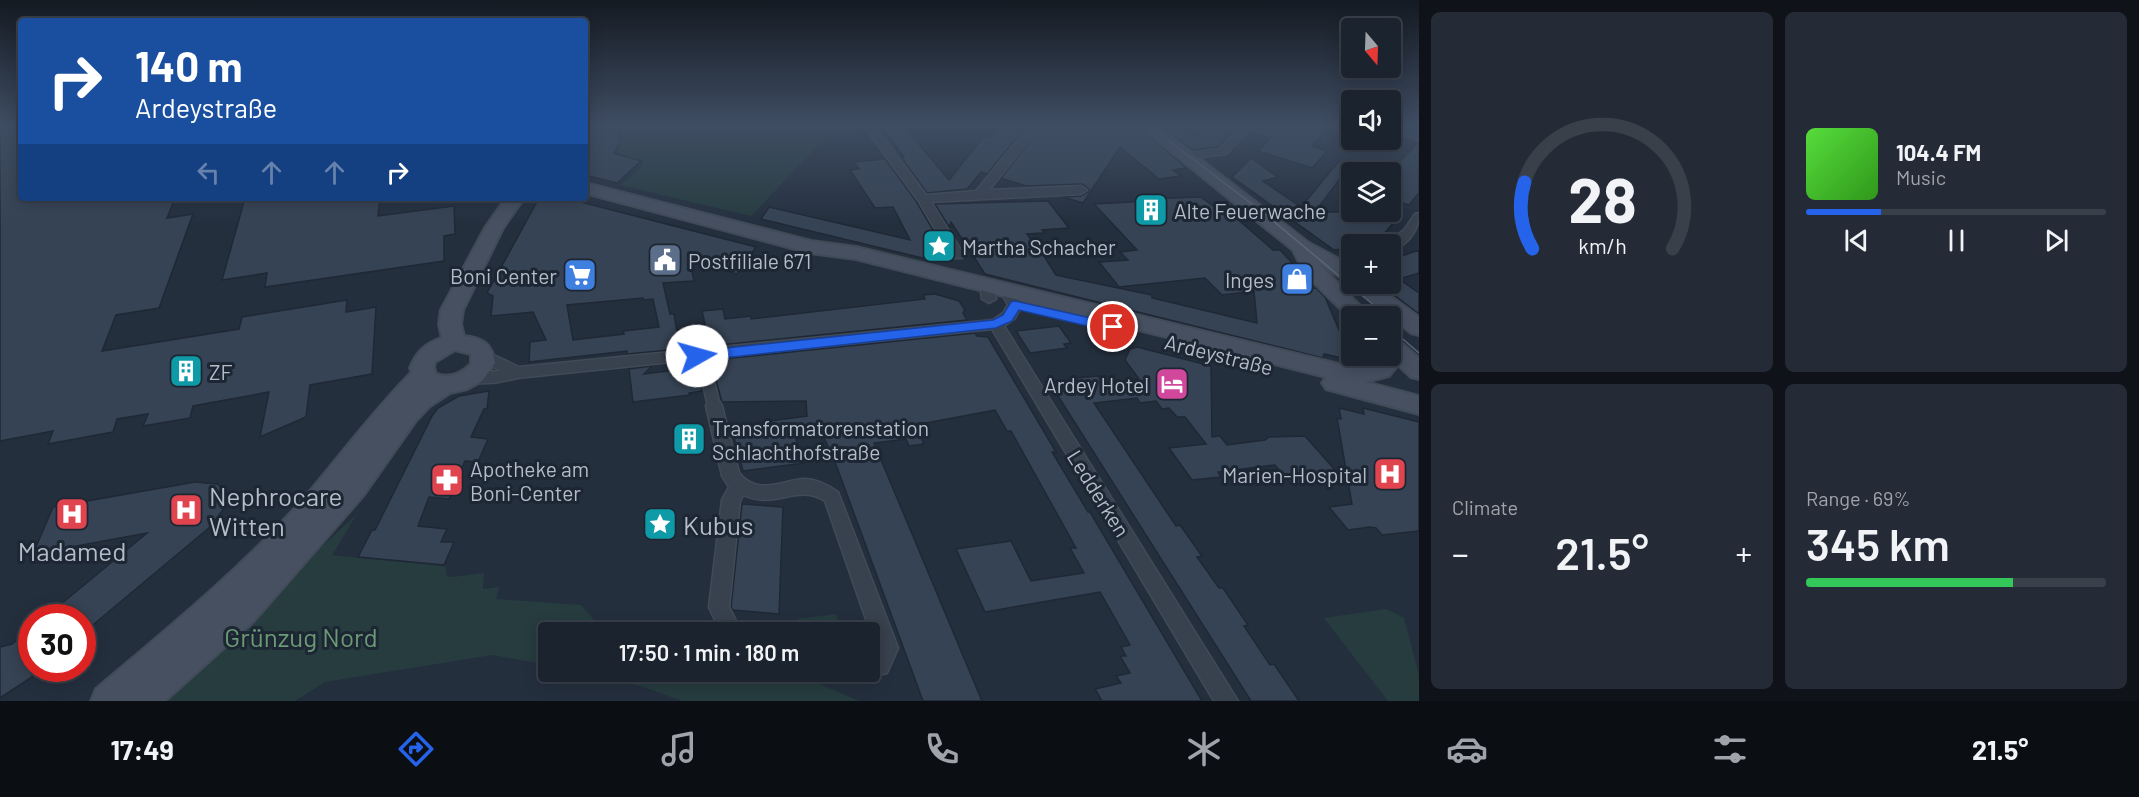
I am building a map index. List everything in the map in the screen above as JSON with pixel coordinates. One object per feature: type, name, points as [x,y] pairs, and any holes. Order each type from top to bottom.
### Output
[{"type":"main road","points":[[1188,158],[1302,248],[1341,261]]},
{"type":"main road","points":[[588,189],[810,247],[856,253],[1000,295],[1351,375],[1419,393]]},
{"type":"main road","points":[[454,342],[450,324],[452,310],[494,228],[512,201]]},
{"type":"main road","points":[[1302,248],[1312,270],[1350,306]]},
{"type":"main road","points":[[1374,294],[1419,328]]},
{"type":"main road","name":"Ardeystraße","points":[[1000,295],[1113,327],[1419,405]]},
{"type":"main road","points":[[140,701],[243,611],[354,488],[406,416],[422,400],[446,385],[472,377],[483,367],[485,356],[477,346],[466,342],[454,342],[439,347],[428,355],[422,368],[423,375],[432,382],[446,385]]},
{"type":"main road","points":[[1401,355],[1419,371]]},
{"type":"main road","points":[[1351,375],[1376,373],[1385,366]]},
{"type":"main road","points":[[108,701],[217,604],[268,554],[314,505],[390,409],[423,375]]},
{"type":"street","points":[[892,158],[924,199],[957,255]]},
{"type":"street","points":[[980,194],[1010,158]]},
{"type":"street","points":[[924,199],[1081,190]]},
{"type":"street","points":[[1401,238],[1419,217]]},
{"type":"street","points":[[472,377],[500,377],[518,373],[996,324],[1008,318],[1000,295]]},
{"type":"street","name":"Ledderken","points":[[996,324],[1227,701]]},
{"type":"street","points":[[485,356],[518,373]]},
{"type":"street","points":[[705,368],[731,476],[739,486],[753,492],[772,494],[804,486],[820,489],[832,497],[878,622]]},
{"type":"street","points":[[726,622],[718,607],[731,500],[739,486]]},
{"type":"street","points":[[880,629],[887,648],[880,664]]},
{"type":"green space","points":[[632,158],[806,158],[751,216],[620,185],[640,169],[643,161]]},
{"type":"green space","name":"Grünzug Nord","points":[[357,514],[332,555],[443,566],[446,567],[447,576],[452,577],[484,573],[483,589],[499,587],[496,599],[581,605],[596,622],[538,622],[538,663],[492,655],[325,682],[295,701],[155,701]]},
{"type":"green space","points":[[1386,609],[1404,618],[1419,675],[1419,701],[1388,701],[1324,618]]},
{"type":"green space","points":[[836,614],[838,622],[798,622],[797,619]]},
{"type":"green space","points":[[622,682],[773,682],[787,686],[774,682],[815,682],[860,701],[682,701],[644,687]]},
{"type":"building","points":[[0,158],[18,158],[18,201],[174,201],[167,218],[193,214],[159,308],[116,315],[102,351],[239,329],[242,317],[347,300],[346,312],[376,307],[372,374],[310,385],[306,417],[260,437],[269,392],[193,406],[190,418],[143,426],[148,414],[117,419],[113,432],[48,444],[53,431],[0,441]]},
{"type":"building","points":[[588,158],[630,158],[641,161],[617,183],[588,176]]},
{"type":"building","points":[[902,158],[930,158],[949,180],[967,158],[1000,158],[987,174],[981,172],[967,189],[927,193]]},
{"type":"building","points":[[1017,158],[1113,158],[1083,203],[1063,197],[1081,196],[1088,192],[1089,189],[1082,184],[1026,186],[1001,178]]},
{"type":"building","points":[[1133,158],[1175,158],[1187,168],[1173,170],[1181,176],[1159,179]]},
{"type":"building","points":[[1251,158],[1278,177],[1263,181],[1301,207],[1339,161],[1341,177],[1315,212],[1341,212],[1341,222],[1394,222],[1384,234],[1341,234],[1341,249],[1334,250],[1232,177]]},
{"type":"building","points":[[1279,158],[1321,158],[1312,168]]},
{"type":"building","points":[[1403,158],[1419,158],[1419,193],[1409,205],[1401,202],[1401,162],[1399,162]]},
{"type":"building","points":[[885,159],[916,201],[942,245],[935,261],[761,219],[769,207],[910,240],[893,207],[875,208],[850,170],[859,169],[854,162]]},
{"type":"building","points":[[1201,197],[1218,210],[1226,209],[1273,250],[1280,250],[1301,272],[1311,289],[1316,288],[1325,297],[1341,335],[1341,358],[1324,354],[1323,358],[985,274],[951,222],[949,227],[935,204],[1048,201],[1069,228],[1042,230],[1044,233],[1027,234],[1056,275],[1152,295],[1152,298],[1257,323],[1254,291],[1222,295],[1205,278],[1119,287],[1099,262],[1128,260],[1120,252],[1137,250],[1094,204],[1148,201],[1146,199]]},
{"type":"building","points":[[244,201],[380,201],[378,216],[454,206],[455,234],[444,236],[444,261],[265,287],[267,273],[222,280]]},
{"type":"building","points":[[537,201],[577,201],[756,247],[737,274],[690,261],[694,281],[663,283],[670,314],[674,314],[679,342],[670,350],[627,354],[627,351],[529,362],[530,342],[546,340],[533,312],[491,316],[493,296],[487,293]],"holes":[[[653,299],[659,327],[573,340],[567,305]]]},
{"type":"building","points":[[1419,250],[1419,273],[1401,278],[1401,256]]},
{"type":"building","points":[[1401,280],[1419,293],[1419,314],[1393,294],[1401,294]]},
{"type":"building","points":[[935,294],[959,301],[965,310],[963,313],[967,320],[710,346],[702,311],[723,309],[725,319],[751,316],[751,319],[925,299],[923,295]]},
{"type":"building","points":[[1059,326],[1071,343],[1064,344],[1067,348],[1030,353],[1016,331]]},
{"type":"building","points":[[975,333],[977,336],[988,337],[1056,452],[1052,452],[1202,701],[1102,701],[1095,689],[1121,683],[1116,676],[1130,673],[1120,656],[1126,656],[1121,647],[1130,645],[1100,592],[985,612],[956,549],[1011,541],[1031,581],[1084,573],[1070,548],[1076,548],[1011,431],[1007,431],[995,410],[915,425],[924,444],[909,446],[906,439],[874,443],[982,701],[923,701],[823,435],[796,439],[804,463],[743,471],[731,426],[807,416],[806,401],[722,402],[712,365],[715,365],[714,360]]},
{"type":"building","points":[[1137,347],[1211,366],[1212,437],[1220,436],[1227,445],[1265,440],[1269,437],[1305,436],[1343,479],[1291,484],[1275,465],[1218,472],[1221,477],[1192,480],[1169,448],[1206,444],[1185,417],[1177,417],[1169,408],[1162,409],[1156,401],[1140,403],[1137,398],[1094,403],[1176,526],[1180,525],[1202,556],[1197,557],[1219,588],[1223,588],[1248,625],[1244,626],[1270,665],[1274,664],[1299,701],[1251,701],[1053,388],[1081,385],[1076,378],[1098,376],[1103,383],[1139,379],[1125,360],[1130,349]]},
{"type":"building","points":[[652,366],[644,374],[684,369],[686,380],[699,378],[702,391],[689,393],[690,395],[633,402],[629,369]]},
{"type":"building","points":[[489,391],[487,409],[484,409],[471,437],[488,439],[478,462],[465,461],[449,499],[429,497],[418,526],[447,529],[441,542],[454,542],[444,565],[358,557],[372,530],[375,530],[438,408],[459,396]]},
{"type":"building","name":"Marien-Hospital","points":[[1339,408],[1364,414],[1363,408],[1419,422],[1419,531],[1382,535],[1376,528],[1370,527],[1348,530],[1329,507],[1352,504],[1337,418],[1341,419]]},
{"type":"building","points":[[195,482],[217,484],[224,489],[225,507],[210,527],[96,622],[96,604],[61,604],[147,533],[33,554],[53,507]]},
{"type":"building","points":[[742,504],[783,507],[779,614],[733,610],[731,607]]},
{"type":"building","points":[[18,639],[18,682],[24,682],[0,698],[0,647],[12,644]]},
{"type":"tram line","points":[[1191,158],[1265,214],[1375,306]]},
{"type":"tram line","points":[[1401,337],[1419,353]]},
{"type":"place","name":"Alte Feuerwache","points":[[1151,210]]},
{"type":"place","name":"Martha Schacher","points":[[939,246]]},
{"type":"place","name":"Postfiliale 671","points":[[665,260]]},
{"type":"place","name":"Boni Center","points":[[580,275]]},
{"type":"place","name":"Inges","points":[[1297,279]]},
{"type":"place","name":"ZF","points":[[186,371]]},
{"type":"place","name":"Ardey Hotel","points":[[1172,384]]},
{"type":"place","name":"Transformatorenstation Schlachthofstraße","points":[[689,439]]},
{"type":"place","name":"Marien-Hospital","points":[[1390,474]]},
{"type":"place","name":"Apotheke am Boni-Center","points":[[447,480]]},
{"type":"place","name":"Nephrocare Witten","points":[[186,510]]},
{"type":"place","name":"Madamed","points":[[72,514]]},
{"type":"place","name":"Kubus","points":[[660,524]]},
{"type":"route","points":[[697,356],[996,324],[1008,318],[1015,305],[1113,327]]}]
